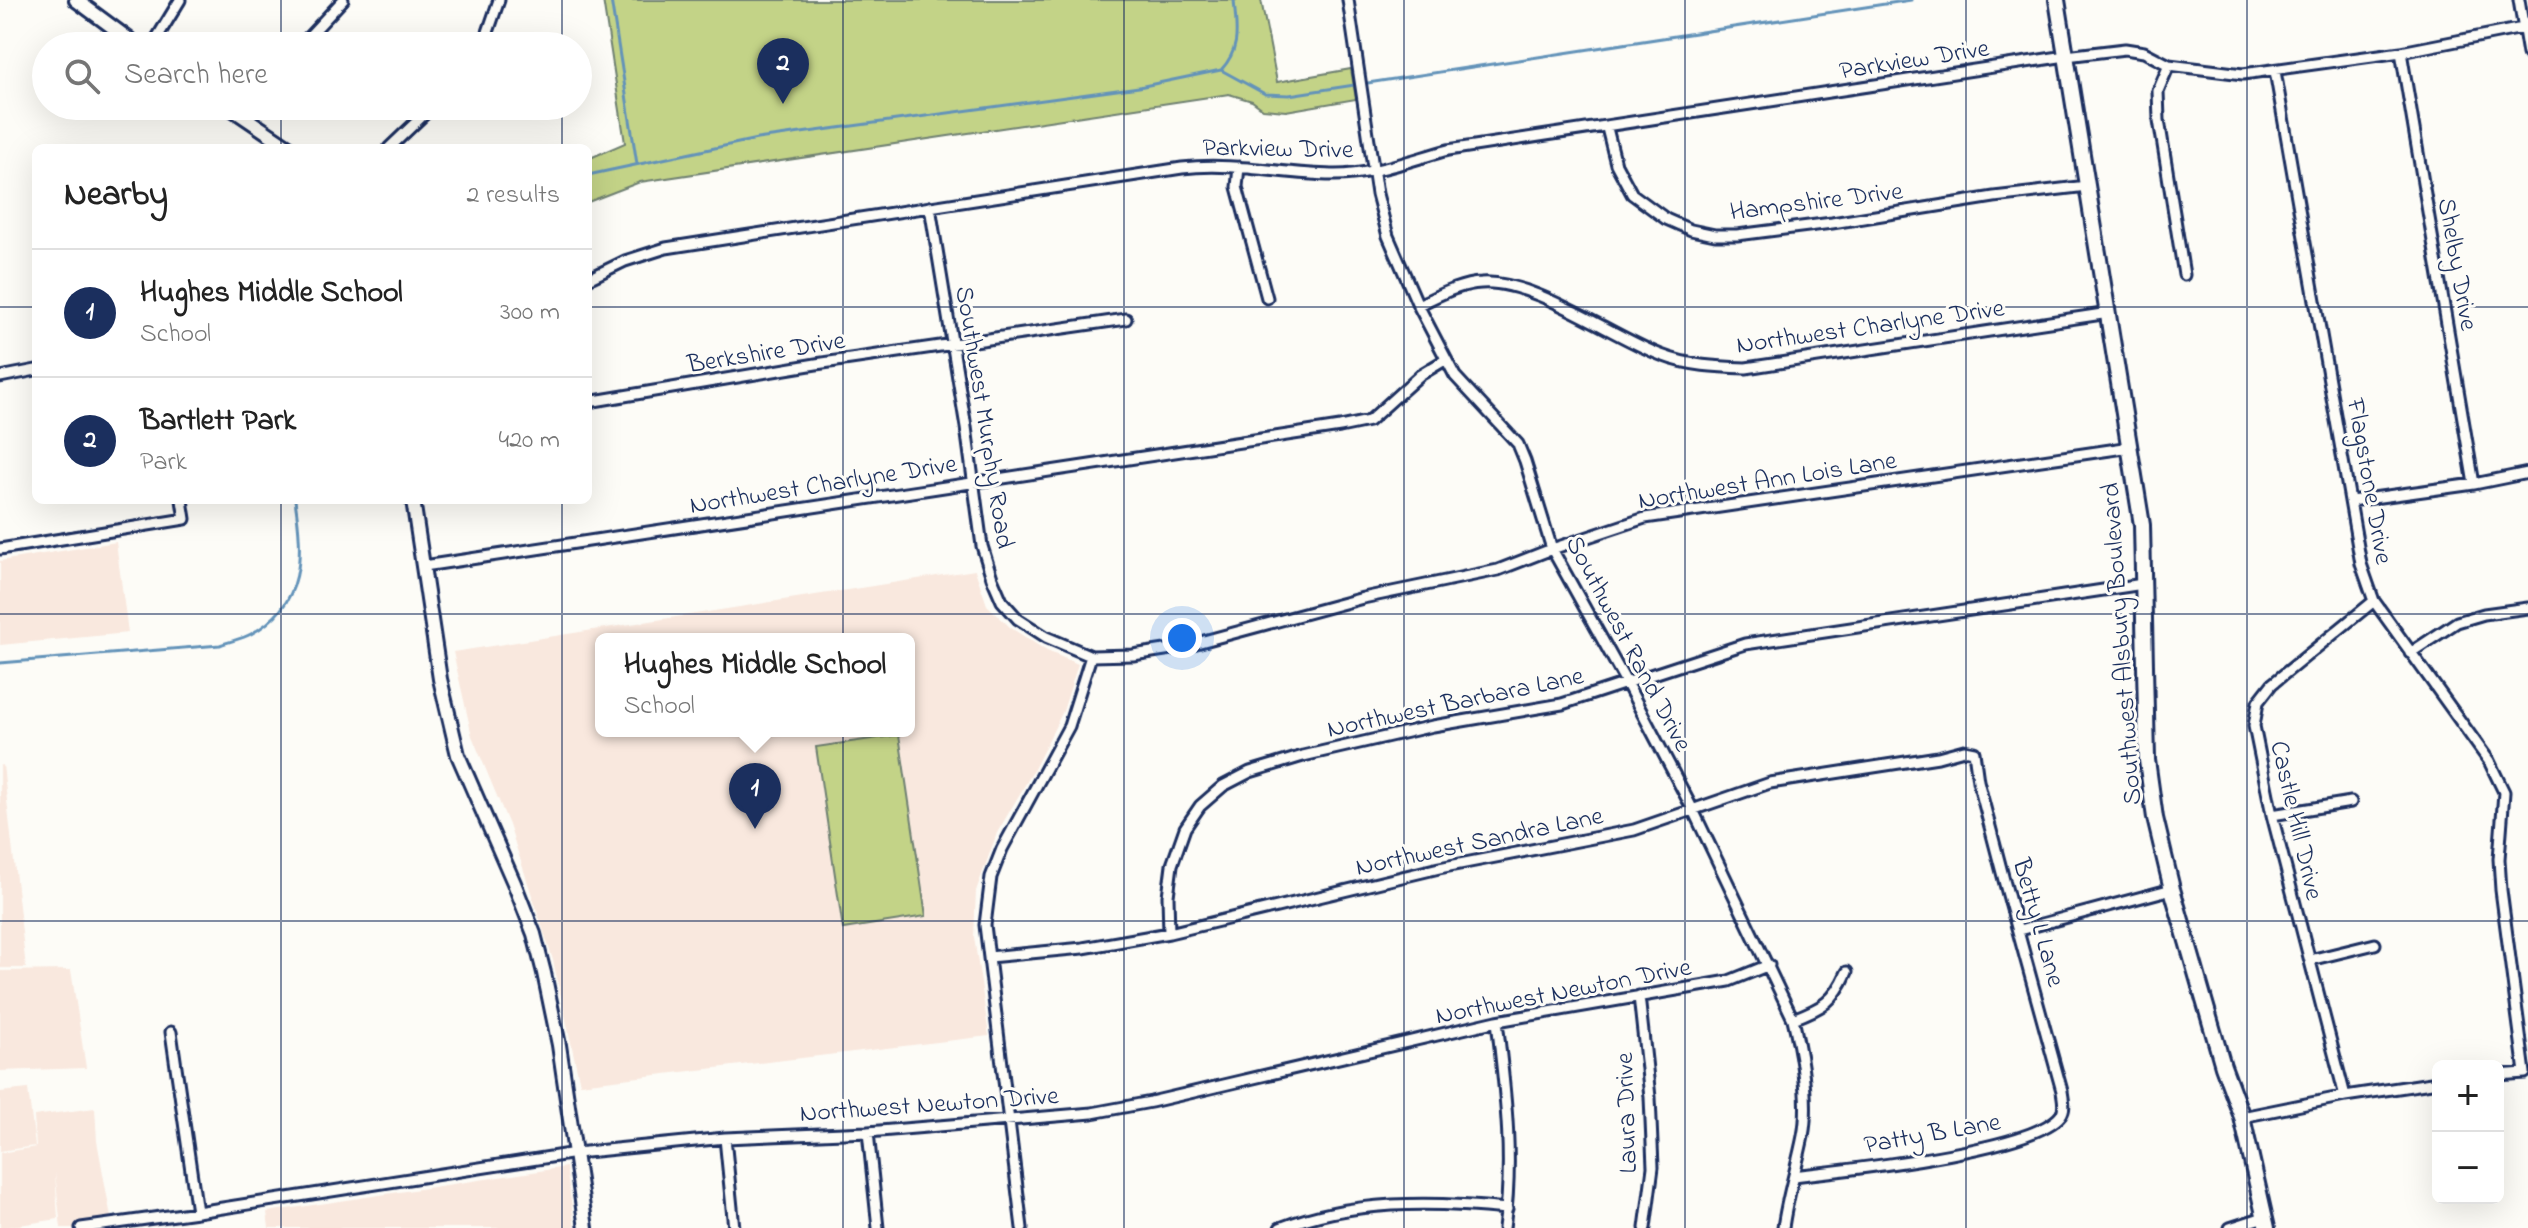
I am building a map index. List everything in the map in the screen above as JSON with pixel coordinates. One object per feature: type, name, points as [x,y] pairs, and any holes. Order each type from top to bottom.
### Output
[{"type":"main road","name":"Southwest Alsbury Boulevard","points":[[2057,0],[2142,525],[2147,760],[2155,818],[2223,1066],[2242,1117],[2266,1222]]},
{"type":"street","points":[[76,0],[119,32]]},
{"type":"street","points":[[161,32],[180,0]]},
{"type":"street","points":[[313,32],[343,0]]},
{"type":"street","points":[[488,32],[499,0]]},
{"type":"street","points":[[1348,0],[1355,0]]},
{"type":"street","name":"Southwest Rand Drive","points":[[1348,0],[1382,219],[1418,305],[1445,360],[1466,390],[1518,444],[1552,549],[1693,810],[1793,1019],[1800,1047],[1804,1133],[1783,1228]]},
{"type":"street","points":[[2519,0],[2526,27],[2528,54]]},
{"type":"street","name":"Parkview Drive","points":[[592,277],[625,261],[666,248],[1182,168],[1209,165],[1354,174],[1448,150],[2066,56],[2125,49],[2144,52],[2169,65],[2243,74],[2401,52],[2526,27]]},
{"type":"street","name":"Shelby Drive","points":[[2401,52],[2474,484]]},
{"type":"street","points":[[2169,65],[2158,91],[2159,120],[2184,275]]},
{"type":"street","name":"Flagstone Drive","points":[[2275,71],[2361,564],[2374,601],[2489,761],[2504,792],[2499,859],[2501,890],[2525,1073],[2504,1075]]},
{"type":"street","points":[[249,120],[284,144]]},
{"type":"street","points":[[393,144],[418,120]]},
{"type":"street","name":"Hampshire Drive","points":[[1607,128],[1616,164],[1632,194],[1666,219],[1691,230],[1715,235],[1832,223],[1994,197],[2087,186]]},
{"type":"street","points":[[1239,167],[1237,187],[1267,298]]},
{"type":"street","name":"Southwest Murphy Road","points":[[930,207],[982,546],[992,578],[1002,601],[1018,619],[1046,637],[1091,656]]},
{"type":"street","name":"Northwest Charlyne Drive","points":[[1418,305],[1462,286],[1483,282],[1505,285],[1557,304],[1660,355],[1687,364],[1746,368],[2109,313]]},
{"type":"street","name":"Berkshire Drive","points":[[592,401],[1126,319]]},
{"type":"street","name":"Northwest Charlyne Drive","points":[[424,566],[1369,421],[1420,375],[1445,360]]},
{"type":"street","points":[[0,377],[32,371]]},
{"type":"street","name":"Northwest Ann Lois Lane","points":[[1091,656],[1133,655],[1178,648],[1363,598],[1498,570],[1645,518],[2131,447]]},
{"type":"street","points":[[2351,501],[2474,484],[2528,473]]},
{"type":"street","points":[[0,549],[185,519],[183,504]]},
{"type":"street","points":[[414,504],[440,679],[458,755],[514,883],[534,934],[544,973],[559,1045],[586,1228]]},
{"type":"street","name":"Northwest Barbara Lane","points":[[1169,933],[1168,896],[1172,865],[1185,828],[1200,806],[1223,786],[1250,772],[1303,756],[1433,726],[1562,704],[1745,644],[2143,584]]},
{"type":"street","name":"Castle Hill Drive","points":[[2345,1096],[2272,815],[2254,726],[2258,702],[2272,684],[2374,601]]},
{"type":"street","points":[[2410,653],[2457,622],[2484,614],[2528,608]]},
{"type":"street","points":[[1022,1228],[985,925],[991,877],[1002,849],[1069,726],[1091,656]]},
{"type":"street","name":"Northwest Sandra Lane","points":[[989,957],[1083,948],[1169,933],[1439,868],[1634,830],[1770,783],[1938,757],[1964,750],[1974,752]]},
{"type":"street","name":"Betty L Lane","points":[[1974,752],[1978,781],[2064,1104]]},
{"type":"street","points":[[2272,815],[2351,802]]},
{"type":"street","points":[[2019,930],[2172,889]]},
{"type":"street","points":[[2310,960],[2375,944]]},
{"type":"street","name":"Northwest Newton Drive","points":[[81,1228],[576,1153],[725,1138],[868,1132],[1092,1113],[1497,1021],[1729,981],[1769,965]]},
{"type":"street","points":[[1793,1019],[1825,1005],[1841,988],[1847,972]]},
{"type":"street","name":"Laura Drive","points":[[1639,996],[1650,1097],[1653,1167],[1645,1228]]},
{"type":"street","points":[[1497,1021],[1507,1108],[1510,1170],[1504,1228]]},
{"type":"street","points":[[171,1032],[197,1212]]},
{"type":"street","points":[[2242,1117],[2345,1096],[2432,1083]]},
{"type":"street","name":"Patty B Lane","points":[[1794,1176],[1889,1164],[2023,1137],[2043,1130],[2062,1114],[2064,1104]]},
{"type":"street","points":[[868,1132],[878,1228]]},
{"type":"street","points":[[725,1138],[734,1228]]},
{"type":"street","points":[[1280,1228],[1297,1221],[1364,1207],[1463,1204],[1507,1209]]},
{"type":"street","points":[[2230,1228],[2266,1222]]},
{"type":"shaded area","points":[[116,542],[128,633],[0,645],[0,561]]},
{"type":"shaded area","points":[[975,570],[987,605],[1011,628],[1047,651],[1078,664],[1063,711],[997,833],[976,891],[974,937],[989,1036],[580,1084],[553,960],[509,825],[472,736],[453,652]]},
{"type":"shaded area","points":[[3,765],[26,968],[0,968],[0,766]]},
{"type":"shaded area","points":[[71,970],[86,1068],[0,1071],[0,971]]},
{"type":"shaded area","points":[[28,1089],[35,1146],[0,1151],[0,1092]]},
{"type":"shaded area","points":[[95,1108],[97,1141],[113,1228],[61,1228],[55,1172],[58,1219],[0,1228],[0,1153],[36,1147],[34,1116]]},
{"type":"shaded area","points":[[566,1167],[575,1228],[269,1228],[267,1212]]},
{"type":"green space","points":[[603,0],[1261,0],[1277,82],[1351,69],[1356,99],[1286,111],[1263,109],[1252,101],[1229,94],[640,182],[592,200],[592,157],[625,143]]},
{"type":"green space","points":[[899,737],[926,916],[843,929],[816,747]]},
{"type":"waterway","points":[[611,0],[637,164]]},
{"type":"waterway","points":[[592,174],[757,139],[1139,87],[1221,70],[1235,45],[1234,0]]},
{"type":"waterway","points":[[1221,70],[1265,94],[1289,95],[1911,0]]},
{"type":"waterway","points":[[0,663],[220,645],[251,634],[282,608],[297,576],[299,540],[295,504]]},
{"type":"place","name":"Bartlett Park","points":[[783,104]]},
{"type":"place","name":"Hughes Middle School","points":[[755,829]]}]
